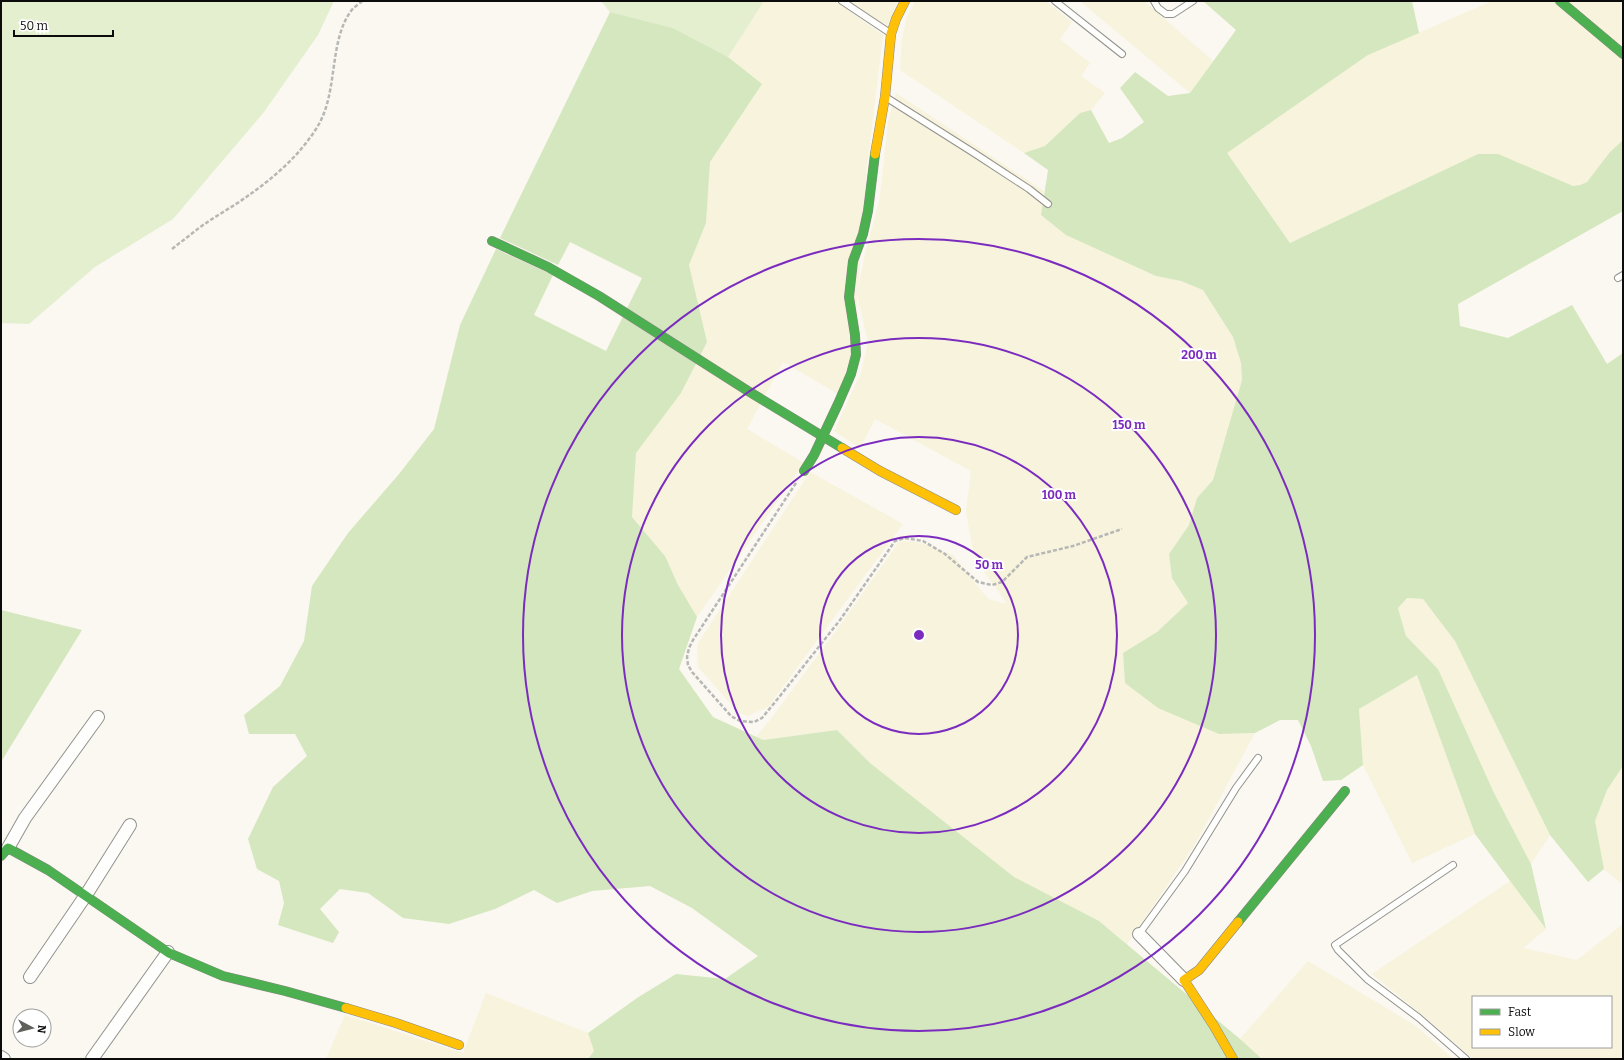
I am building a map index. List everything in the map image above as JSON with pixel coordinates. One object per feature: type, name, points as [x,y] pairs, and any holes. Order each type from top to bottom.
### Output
[{"type":"street","points":[[804,471],[823,437],[851,374],[856,355],[855,335],[849,297],[853,261],[863,234],[868,211],[871,178],[885,97],[891,34],[896,19],[905,1]]},
{"type":"street","points":[[1560,1],[1623,54]]},
{"type":"street","points":[[492,241],[548,267],[599,296],[823,437],[880,471],[956,510]]},
{"type":"street","points":[[98,717],[25,818],[4,852],[48,870],[168,952],[223,976],[285,991],[396,1023],[459,1045]]},
{"type":"street","points":[[1184,980],[1199,970],[1345,791]]},
{"type":"street","points":[[30,977],[86,895],[130,825]]},
{"type":"street","points":[[1139,934],[1184,980],[1214,1026],[1233,1059]]},
{"type":"street","points":[[92,1059],[168,952]]},
{"type":"lane","points":[[842,1],[891,34]]},
{"type":"lane","points":[[1055,1],[1122,54]]},
{"type":"lane","points":[[1154,1],[1158,8],[1166,14],[1173,14],[1194,1]]},
{"type":"lane","points":[[885,97],[1029,189],[1048,204]]},
{"type":"lane","points":[[1139,934],[1185,871],[1236,788],[1258,758]]},
{"type":"lane","points":[[1453,865],[1335,945],[1338,950],[1367,979],[1419,1018],[1466,1059]]},
{"type":"path","points":[[172,249],[199,228],[250,195],[276,173],[304,145],[319,123],[328,102],[338,46],[344,23],[352,10],[362,1]]},
{"type":"path","points":[[804,471],[709,614],[689,648],[687,657],[688,665],[692,672],[731,716],[740,721],[754,722],[762,718],[840,620],[895,541],[905,538],[923,541],[945,554],[978,582],[992,585],[1002,582],[1027,557],[1073,546],[1122,529]]},
{"type":"shaded area","points":[[764,1],[835,1],[883,35],[867,167],[853,352],[838,394],[783,362],[747,429],[804,463],[697,617],[678,585],[665,556],[632,517],[636,452],[681,393],[707,342],[689,265],[706,223],[710,162],[761,85],[728,57]]},
{"type":"shaded area","points":[[848,1],[898,1],[886,28]]},
{"type":"shaded area","points":[[915,1],[1046,1],[1072,22],[1060,39],[1090,63],[1081,76],[1105,93],[1091,110],[1080,113],[1045,146],[1024,153],[900,70],[902,38],[907,17]]},
{"type":"shaded area","points":[[1080,1],[1144,1],[1213,61],[1190,93]]},
{"type":"shaded area","points":[[1492,1],[1623,1],[1623,140],[1610,152],[1587,182],[1580,185],[1573,186],[1478,154],[1290,243],[1226,153],[1368,55]]},
{"type":"shaded area","points":[[896,93],[1044,191],[1041,215],[1156,276],[1181,281],[1203,290],[1233,337],[1241,363],[1242,380],[1213,480],[1197,498],[1189,525],[1169,554],[1172,578],[1188,603],[1157,632],[1123,653],[1125,683],[1219,734],[1255,733],[1194,846],[1127,944],[1099,921],[1014,877],[870,763],[837,730],[763,740],[756,737],[838,628],[899,542],[908,541],[921,543],[953,555],[988,599],[1007,604],[981,567],[973,551],[966,512],[971,471],[875,419],[860,448],[834,431],[861,373],[868,342],[857,294],[865,255],[880,197],[888,122]]},
{"type":"shaded area","points":[[810,472],[903,524],[768,707],[748,716],[739,713],[698,667],[698,643]]},
{"type":"shaded area","points":[[1407,598],[1423,599],[1455,641],[1550,835],[1531,864],[1494,793],[1438,669],[1406,636],[1398,607]]},
{"type":"shaded area","points":[[1417,675],[1475,834],[1412,863],[1363,765],[1359,709]]},
{"type":"shaded area","points":[[1623,766],[1623,885],[1604,869],[1595,821],[1607,790]]},
{"type":"shaded area","points":[[1510,881],[1546,929],[1523,948],[1577,960],[1623,924],[1623,1059],[1473,1059],[1372,974]]},
{"type":"shaded area","points":[[1308,961],[1416,1026],[1453,1059],[1262,1059],[1240,1039]]},
{"type":"shaded area","points":[[486,993],[588,1033],[594,1051],[588,1059],[326,1059],[345,1015],[463,1053]]},
{"type":"green space","points":[[1,1],[334,1],[318,35],[264,112],[173,219],[95,267],[29,324],[1,323]]},
{"type":"green space","points":[[601,1],[764,1],[728,57],[673,28],[610,12]]},
{"type":"green space","points":[[1203,1],[1412,1],[1419,33],[1368,55],[1227,153],[1290,243],[1478,154],[1498,154],[1573,186],[1580,185],[1587,182],[1610,152],[1623,140],[1623,211],[1458,304],[1460,326],[1508,338],[1572,305],[1607,364],[1623,353],[1623,766],[1607,790],[1595,821],[1604,869],[1588,882],[1550,835],[1455,641],[1423,599],[1407,598],[1398,608],[1406,636],[1438,669],[1494,793],[1531,864],[1546,929],[1475,834],[1417,675],[1359,709],[1363,765],[1341,780],[1323,781],[1311,746],[1298,720],[1280,720],[1255,733],[1219,734],[1158,708],[1125,683],[1123,653],[1157,632],[1188,603],[1172,578],[1169,554],[1189,525],[1197,498],[1213,480],[1242,380],[1241,363],[1233,337],[1203,290],[1181,281],[1156,276],[1066,235],[1041,215],[1048,170],[1024,153],[1045,146],[1080,113],[1091,110],[1109,143],[1122,138],[1144,122],[1120,88],[1135,72],[1168,96],[1190,93],[1236,30]]},
{"type":"green space","points":[[610,12],[673,28],[728,57],[762,84],[710,162],[706,223],[689,265],[707,342],[681,393],[636,453],[632,517],[665,556],[678,585],[697,617],[679,669],[713,717],[763,740],[837,730],[870,763],[1014,877],[1099,921],[1262,1059],[588,1059],[594,1051],[588,1033],[637,998],[676,974],[725,979],[758,956],[692,908],[650,886],[592,891],[557,903],[534,890],[495,909],[449,924],[403,918],[368,893],[340,889],[320,909],[339,932],[333,943],[278,925],[284,903],[279,881],[257,869],[248,839],[273,787],[307,756],[295,734],[249,734],[244,715],[280,686],[304,641],[312,586],[348,533],[399,474],[434,429],[460,325],[496,249],[553,275],[534,315],[606,351],[642,278],[570,242],[558,265],[500,238]]},
{"type":"green space","points":[[1,610],[82,630],[1,762]]},
{"type":"traffic: fast","points":[[1560,1],[1623,54]]},
{"type":"traffic: fast","points":[[804,471],[814,455],[838,404],[851,374],[856,355],[855,335],[849,297],[853,261],[863,234],[868,211],[875,154]]},
{"type":"traffic: fast","points":[[492,241],[548,267],[599,296],[748,391],[842,448]]},
{"type":"traffic: fast","points":[[1238,922],[1345,791]]},
{"type":"traffic: fast","points":[[1,856],[8,848],[48,870],[169,953],[223,976],[346,1008]]},
{"type":"traffic: slow","points":[[875,154],[885,97],[891,34],[896,19],[905,1]]},
{"type":"traffic: slow","points":[[842,448],[880,471],[956,510]]},
{"type":"traffic: slow","points":[[1233,1059],[1214,1026],[1184,980],[1199,970],[1238,922]]},
{"type":"traffic: slow","points":[[346,1008],[396,1023],[459,1045]]}]
